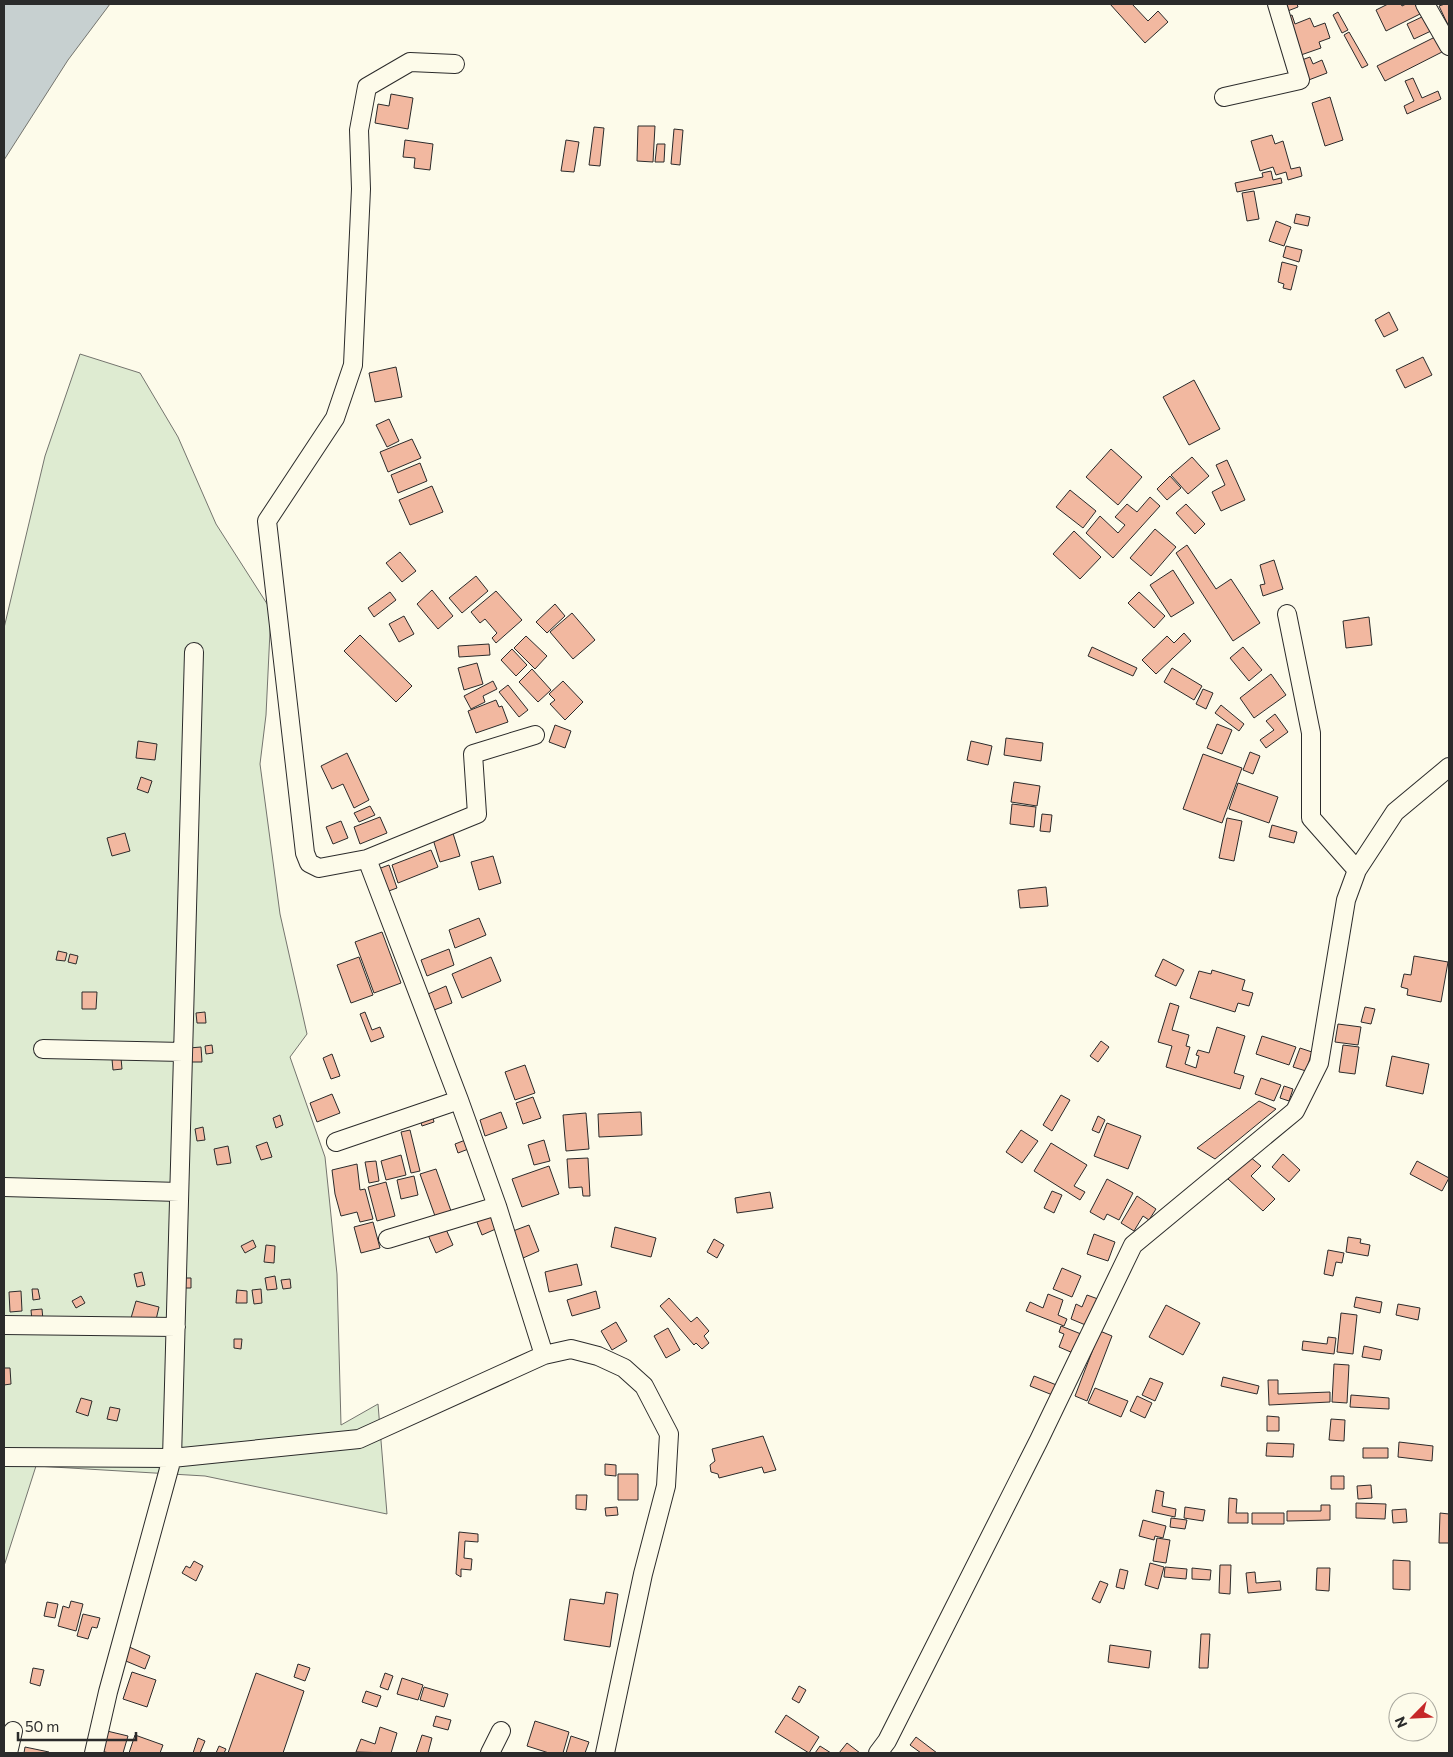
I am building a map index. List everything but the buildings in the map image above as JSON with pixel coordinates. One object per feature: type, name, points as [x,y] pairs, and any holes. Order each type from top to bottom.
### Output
[{"type":"street","points":[[1224,97],[1300,80],[1277,4]]},
{"type":"street","points":[[1427,4],[1449,46]]},
{"type":"street","points":[[455,64],[410,62],[368,87],[359,130],[361,190],[353,365],[335,418],[267,521],[305,854],[309,864],[319,868],[367,859],[477,814],[473,754],[536,735]]},
{"type":"street","points":[[1287,614],[1311,733],[1310,818],[1357,870]]},
{"type":"street","points":[[94,1753],[108,1692],[172,1458],[194,652]]},
{"type":"street","points":[[878,1753],[887,1741],[1034,1448],[1133,1245],[1295,1110],[1319,1064],[1346,900],[1357,870],[1395,812],[1449,767]]},
{"type":"street","points":[[367,859],[459,1100],[497,1206],[544,1355]]},
{"type":"street","points":[[43,1050],[183,1052]]},
{"type":"street","points":[[336,1142],[459,1100]]},
{"type":"street","points":[[4,1187],[179,1192]]},
{"type":"street","points":[[388,1239],[497,1206]]},
{"type":"street","points":[[4,1324],[176,1328]]},
{"type":"street","points":[[4,1457],[172,1458],[359,1439],[544,1355],[571,1349],[598,1356],[624,1368],[644,1386],[669,1434],[666,1486],[643,1574],[605,1753]]},
{"type":"street","points":[[8,1753],[13,1730]]},
{"type":"street","points":[[490,1753],[501,1731]]},
{"type":"green space","points":[[80,354],[140,373],[178,437],[216,524],[271,610],[266,715],[260,764],[280,914],[307,1034],[290,1057],[325,1157],[337,1274],[341,1425],[378,1404],[387,1514],[205,1476],[36,1466],[4,1566],[4,628],[45,456]]},
{"type":"shaded area","points":[[4,4],[110,4],[68,60],[4,160]]}]
